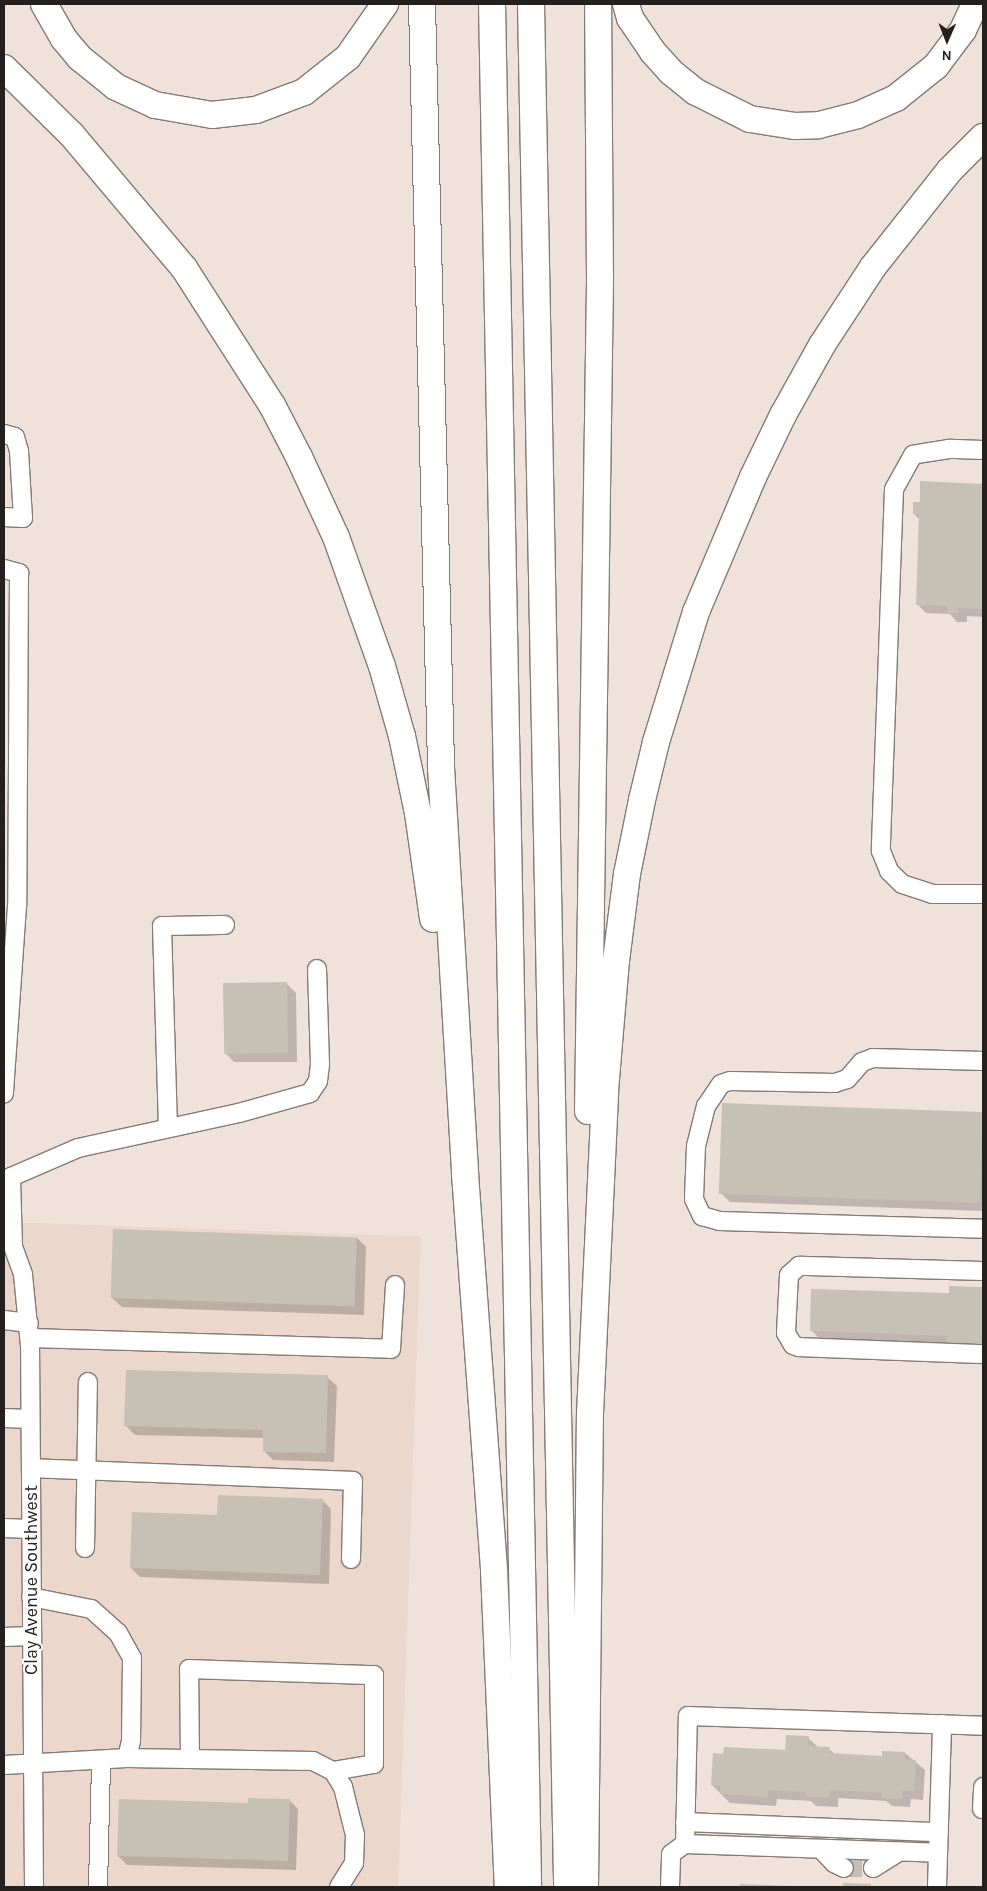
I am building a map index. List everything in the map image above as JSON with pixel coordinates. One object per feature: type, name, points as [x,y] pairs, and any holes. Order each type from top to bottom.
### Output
[{"type":"highway","points":[[44,4],[64,39],[80,58],[116,86],[162,107],[212,115],[256,110],[304,92],[348,57],[385,4]]},
{"type":"highway","points":[[422,4],[441,767],[465,1174],[494,1571],[508,1887]]},
{"type":"highway","points":[[492,4],[528,1887]]},
{"type":"highway","points":[[531,4],[567,1887]]},
{"type":"highway","points":[[585,1887],[590,1414],[588,1058],[599,309],[598,4]]},
{"type":"highway","points":[[626,4],[630,18],[653,52],[671,72],[696,92],[750,118],[795,126],[818,125],[858,115],[896,98],[936,66],[963,30],[975,4]]},
{"type":"highway","points":[[4,68],[72,135],[184,268],[272,405],[336,537],[382,666],[402,736],[418,813],[465,1174]]},
{"type":"highway","points":[[590,1414],[605,1091],[616,961],[627,874],[642,800],[677,669],[696,612],[753,477],[822,345],[873,267],[916,210],[983,137]]},
{"type":"street","points":[[4,434],[15,437],[19,451],[23,518],[4,517]]},
{"type":"street","points":[[983,450],[949,449],[913,455],[894,489],[880,851],[889,871],[902,884],[932,894],[983,894]]},
{"type":"street","points":[[4,569],[18,574],[11,705],[10,914],[4,1094]]},
{"type":"street","points":[[168,1128],[162,926],[225,925]]},
{"type":"street","points":[[7,1174],[78,1148],[310,1093],[318,1081],[320,1064],[316,969]]},
{"type":"street","points":[[983,1061],[873,1058],[862,1062],[847,1079],[836,1084],[730,1081],[721,1084],[704,1110],[696,1146],[694,1199],[702,1216],[719,1221],[983,1229]]},
{"type":"street","name":"Clay Avenue Southwest","points":[[7,1174],[13,1246],[23,1274],[30,1330],[30,1636],[34,1887]]},
{"type":"street","points":[[983,1270],[799,1266],[789,1276],[786,1334],[793,1345],[799,1347],[983,1354]]},
{"type":"street","points":[[4,1320],[30,1330],[391,1348],[395,1285]]},
{"type":"street","points":[[85,1548],[88,1382]]},
{"type":"street","points":[[4,1418],[30,1419]]},
{"type":"street","points":[[31,1468],[352,1481],[351,1559]]},
{"type":"street","points":[[4,1528],[30,1529]]},
{"type":"street","points":[[30,1597],[91,1609],[118,1632],[132,1658],[134,1674],[132,1733],[127,1758]]},
{"type":"street","points":[[4,1637],[30,1636]]},
{"type":"street","points":[[190,1758],[189,1669],[374,1675],[374,1764],[333,1771]]},
{"type":"street","points":[[685,1844],[688,1716],[983,1726]]},
{"type":"street","points":[[937,1887],[942,1724]]},
{"type":"street","points":[[4,1765],[101,1762],[127,1758],[313,1761],[333,1771],[343,1787],[354,1835],[354,1863],[339,1887]]},
{"type":"street","points":[[98,1887],[101,1762]]},
{"type":"street","points":[[982,1809],[983,1787]]},
{"type":"street","points":[[685,1822],[939,1832]]},
{"type":"street","points":[[670,1887],[671,1854],[685,1844],[938,1853]]},
{"type":"street","points":[[821,1849],[834,1863],[844,1868]]},
{"type":"street","points":[[873,1868],[900,1852]]},
{"type":"shaded area","points":[[4,1222],[421,1237],[398,1887],[4,1887]]},
{"type":"building","points":[[920,481],[983,484],[983,609],[958,608],[958,613],[947,613],[947,606],[916,605],[919,514],[913,514],[913,502],[920,502]]},
{"type":"building","points":[[287,982],[288,1053],[224,1054],[223,983]]},
{"type":"building","points":[[722,1103],[983,1112],[980,1203],[719,1194]]},
{"type":"building","points":[[113,1229],[357,1238],[354,1306],[111,1298]]},
{"type":"building","points":[[949,1286],[983,1287],[983,1345],[946,1343],[947,1336],[810,1331],[811,1289],[949,1293]]},
{"type":"building","points":[[126,1370],[328,1375],[326,1453],[263,1452],[263,1430],[124,1426]]},
{"type":"building","points":[[218,1495],[323,1499],[320,1575],[130,1568],[132,1512],[217,1515]]},
{"type":"building","points":[[786,1735],[809,1736],[808,1746],[830,1747],[829,1753],[882,1756],[882,1751],[905,1752],[905,1759],[916,1760],[914,1791],[902,1790],[902,1799],[881,1798],[882,1793],[830,1790],[829,1798],[806,1797],[806,1792],[768,1790],[768,1797],[720,1794],[720,1786],[711,1785],[713,1753],[723,1754],[724,1747],[785,1750]]},
{"type":"building","points":[[248,1798],[290,1799],[288,1861],[117,1856],[119,1799],[248,1803]]},
{"type":"building","points":[[843,1883],[871,1884],[871,1887],[843,1887]]},
{"type":"building","points":[[740,1884],[793,1886],[793,1887],[740,1887]]},
{"type":"tunnel","points":[[844,1868],[873,1868]]}]
